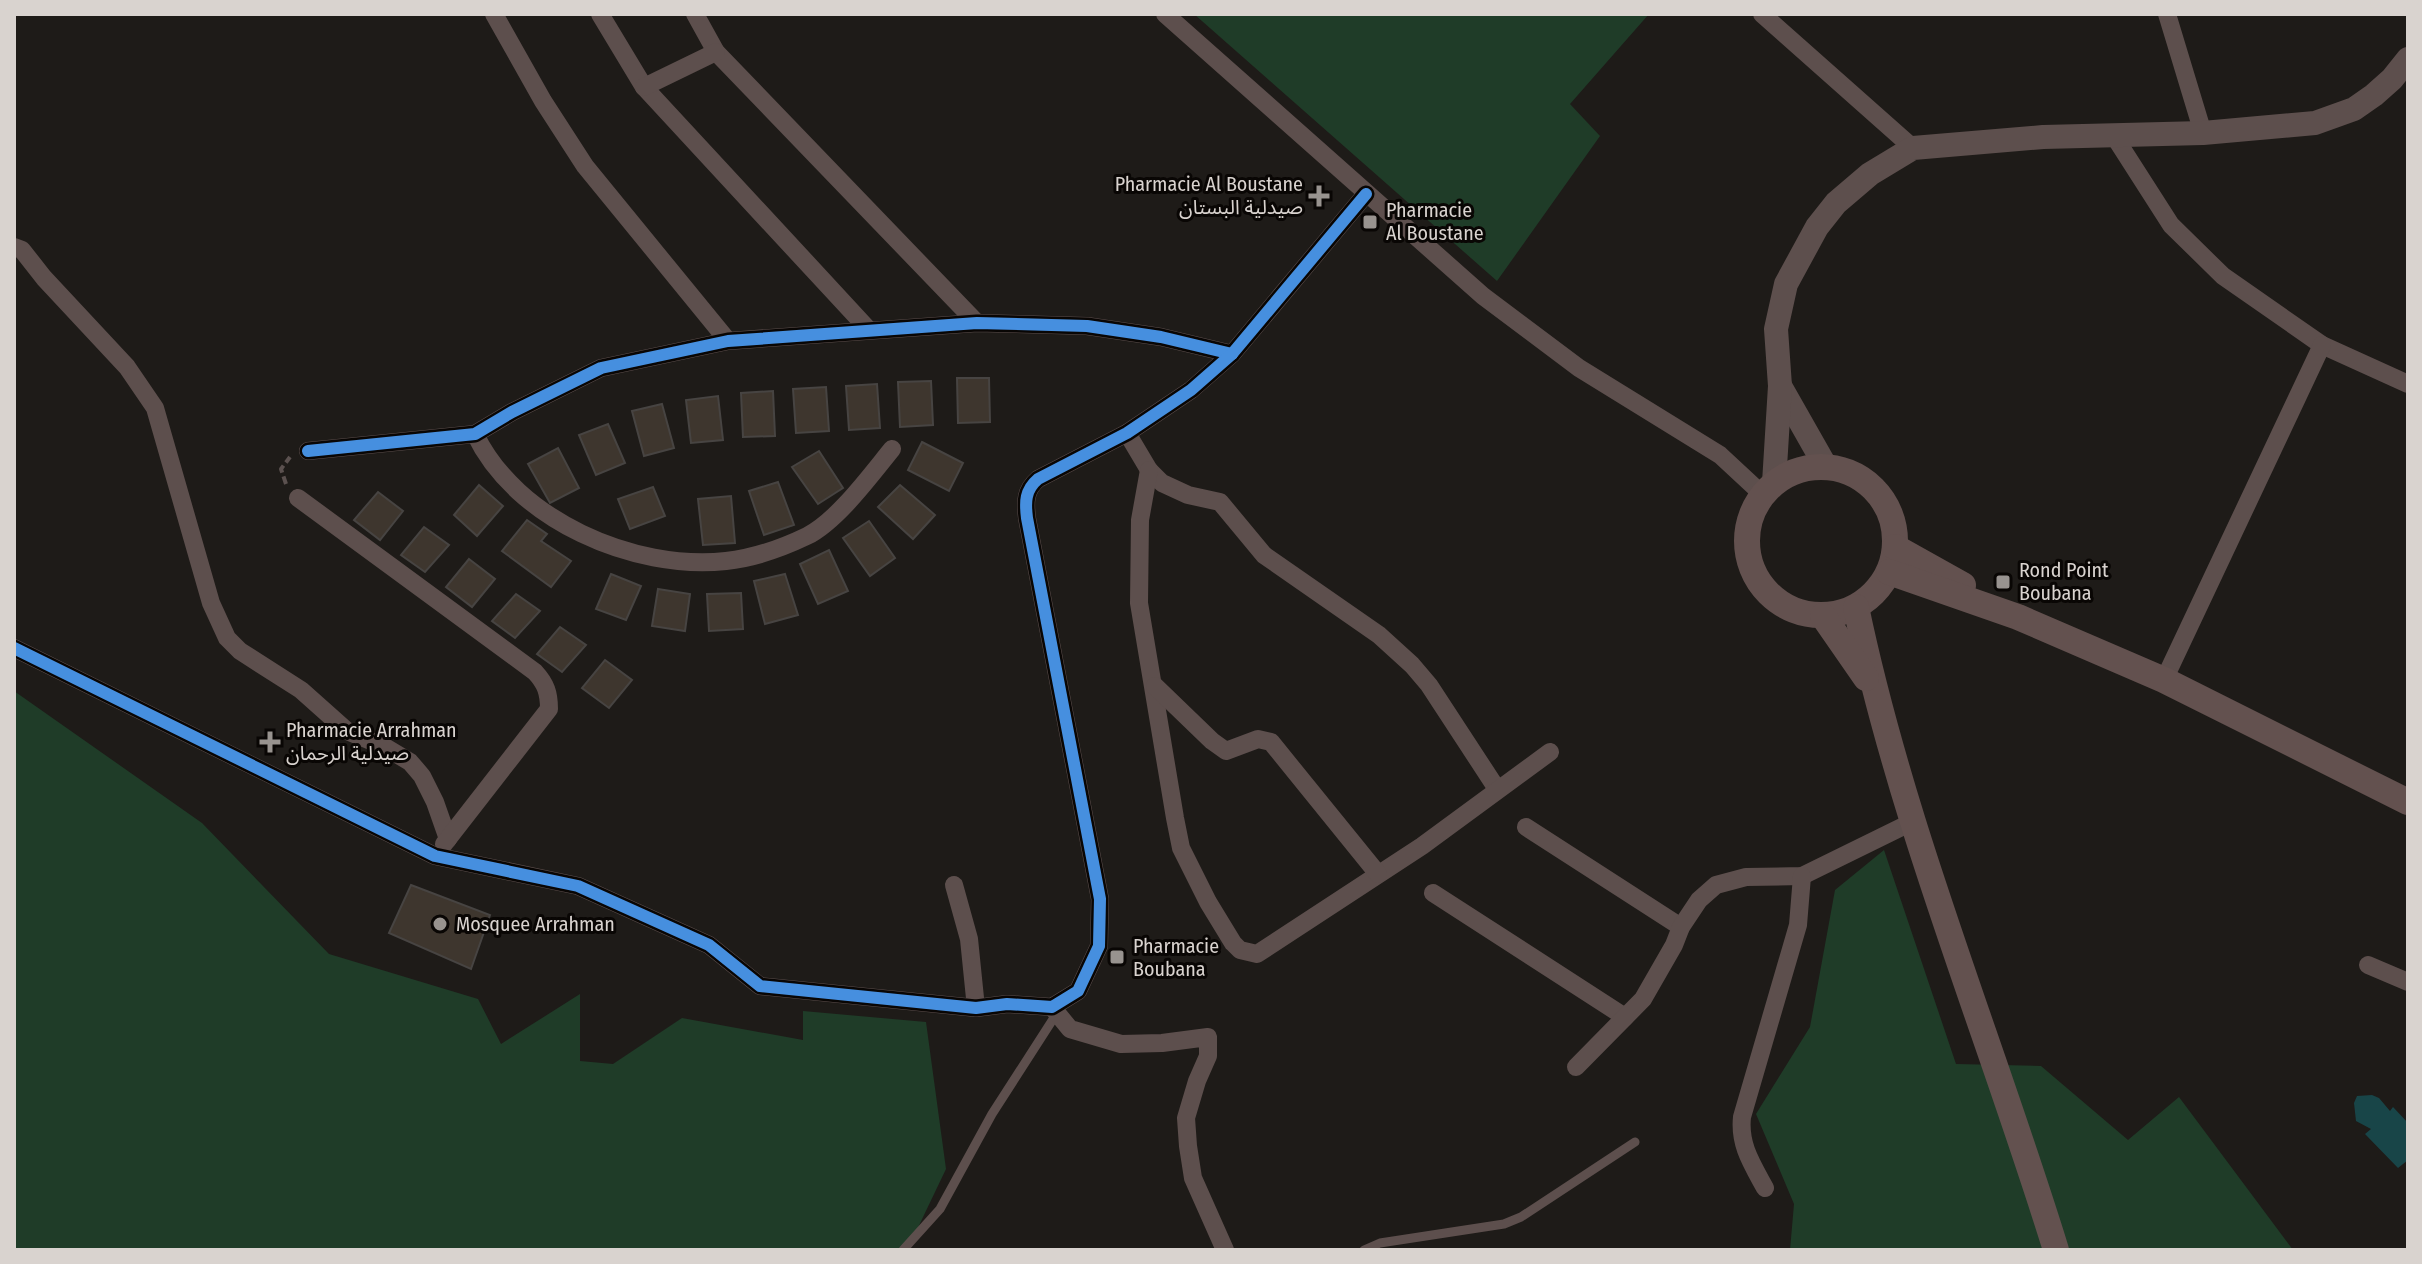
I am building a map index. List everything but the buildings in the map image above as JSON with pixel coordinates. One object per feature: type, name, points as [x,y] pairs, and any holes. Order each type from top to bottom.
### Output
[{"type":"main road","points":[[1826,467],[1849,472],[1869,485],[1884,502],[1893,524],[1892,560],[1874,594],[1856,607],[1823,616],[1796,612],[1762,589],[1750,566],[1746,542],[1750,516],[1768,489],[1798,470],[1826,467]]},
{"type":"main road","points":[[1892,560],[2164,680],[2408,802]]},
{"type":"main road","points":[[1856,607],[1873,687],[1914,821],[2056,1250]]},
{"type":"main road","points":[[1823,616],[1873,687]]},
{"type":"street","points":[[494,14],[543,101],[585,166],[728,341]]},
{"type":"street","points":[[600,14],[644,87],[868,329]]},
{"type":"street","points":[[695,14],[716,52],[977,323]]},
{"type":"street","points":[[1165,14],[1483,296],[1579,368],[1720,455],[1768,489],[1780,386],[1776,329],[1786,284],[1817,227],[1836,203],[1870,174],[1913,148],[2043,137],[2203,133],[2315,123],[2354,109],[2392,79],[2408,59]]},
{"type":"street","points":[[1762,14],[1913,148]]},
{"type":"street","points":[[2167,14],[2203,133]]},
{"type":"street","points":[[644,87],[716,52]]},
{"type":"street","points":[[2114,136],[2171,225],[2223,276],[2322,345],[2408,384]]},
{"type":"street","points":[[1054,1010],[1078,991],[1099,946],[1100,899],[1025,503],[1029,487],[1038,479],[1127,433],[1191,390],[1232,354],[1366,194]]},
{"type":"street","points":[[14,247],[22,250],[127,367],[155,408],[211,603],[227,638],[240,651],[301,690],[347,731],[385,747],[410,762],[422,776],[435,802],[448,839]]},
{"type":"street","points":[[308,451],[475,434],[601,368],[728,341],[977,323],[1087,326],[1161,337],[1232,354]]},
{"type":"street","points":[[2164,680],[2322,345]]},
{"type":"street","points":[[1780,386],[1826,467]]},
{"type":"street","points":[[1127,433],[1149,470],[1162,483],[1226,506],[1264,555],[1394,648],[1429,685],[1497,789]]},
{"type":"street","points":[[475,434],[484,453],[529,503],[609,547],[688,562],[726,561],[766,553],[811,534],[848,502],[892,449]]},
{"type":"street","points":[[1149,470],[1140,520],[1139,603],[1181,848],[1208,902],[1240,950],[1257,954],[1462,818],[1550,752]]},
{"type":"street","points":[[298,498],[535,672],[549,696],[549,709],[435,856]]},
{"type":"street","points":[[14,648],[435,856],[578,886],[709,945],[760,986],[976,1008],[1007,1004],[1054,1010],[1070,1029],[1121,1044],[1208,1037],[1208,1056],[1186,1118],[1188,1146],[1193,1178],[1225,1250]]},
{"type":"street","points":[[1155,686],[1226,751],[1258,739],[1271,742],[1378,874]]},
{"type":"street","points":[[1576,1067],[1650,988],[1681,927],[1699,900],[1716,885],[1746,877],[1802,876],[1914,821]]},
{"type":"street","points":[[1526,827],[1681,927]]},
{"type":"street","points":[[1765,1188],[1740,1135],[1746,1101],[1798,925],[1802,876]]},
{"type":"street","points":[[954,885],[969,939],[976,1008]]},
{"type":"street","points":[[1433,893],[1625,1017]]},
{"type":"street","points":[[2368,965],[2408,982]]},
{"type":"lane","points":[[903,1250],[940,1209],[1054,1010]]},
{"type":"lane","points":[[1364,1250],[1380,1243],[1504,1224],[1521,1217],[1635,1142]]},
{"type":"path","points":[[298,498],[284,482],[281,469],[284,462],[297,453],[308,451]]},
{"type":"green space","points":[[1194,14],[1649,14],[1570,104],[1600,136],[1497,281]]},
{"type":"green space","points":[[14,691],[202,823],[329,954],[478,999],[501,1044],[580,994],[580,1061],[613,1064],[682,1018],[803,1040],[803,1011],[926,1022],[946,1169],[913,1238],[897,1250],[14,1250]]},
{"type":"green space","points":[[1884,850],[1956,1064],[2041,1066],[2128,1140],[2179,1097],[2293,1250],[1790,1250],[1794,1204],[1756,1114],[1810,1027],[1835,890]]},
{"type":"water","points":[[2357,1096],[2379,1098],[2390,1111],[2393,1107],[2408,1123],[2408,1160],[2398,1168],[2365,1134],[2371,1129],[2356,1121],[2354,1103]]},
{"type":"cycle path","points":[[14,648],[435,856],[578,886],[709,945],[760,986],[976,1008],[1007,1004],[1052,1007],[1078,991],[1099,946],[1100,899],[1027,518],[1028,492],[1038,479],[1127,433],[1191,390],[1232,354],[1366,194]]},
{"type":"cycle path","points":[[308,451],[475,434],[601,368],[728,341],[977,323],[1087,326],[1161,337],[1232,354]]},
{"type":"place","name":"Pharmacie Al Boustane صيدلية البستان","points":[[1319,196]]},
{"type":"place","name":"Pharmacie Al Boustane","points":[[1370,222]]},
{"type":"place","name":"Rond Point Boubana","points":[[2003,582]]},
{"type":"place","name":"Pharmacie Arrahman صيدلية الرحمان","points":[[270,742]]},
{"type":"place","name":"Mosquee Arrahman","points":[[440,924]]},
{"type":"place","name":"Pharmacie Boubana","points":[[1117,957]]}]
